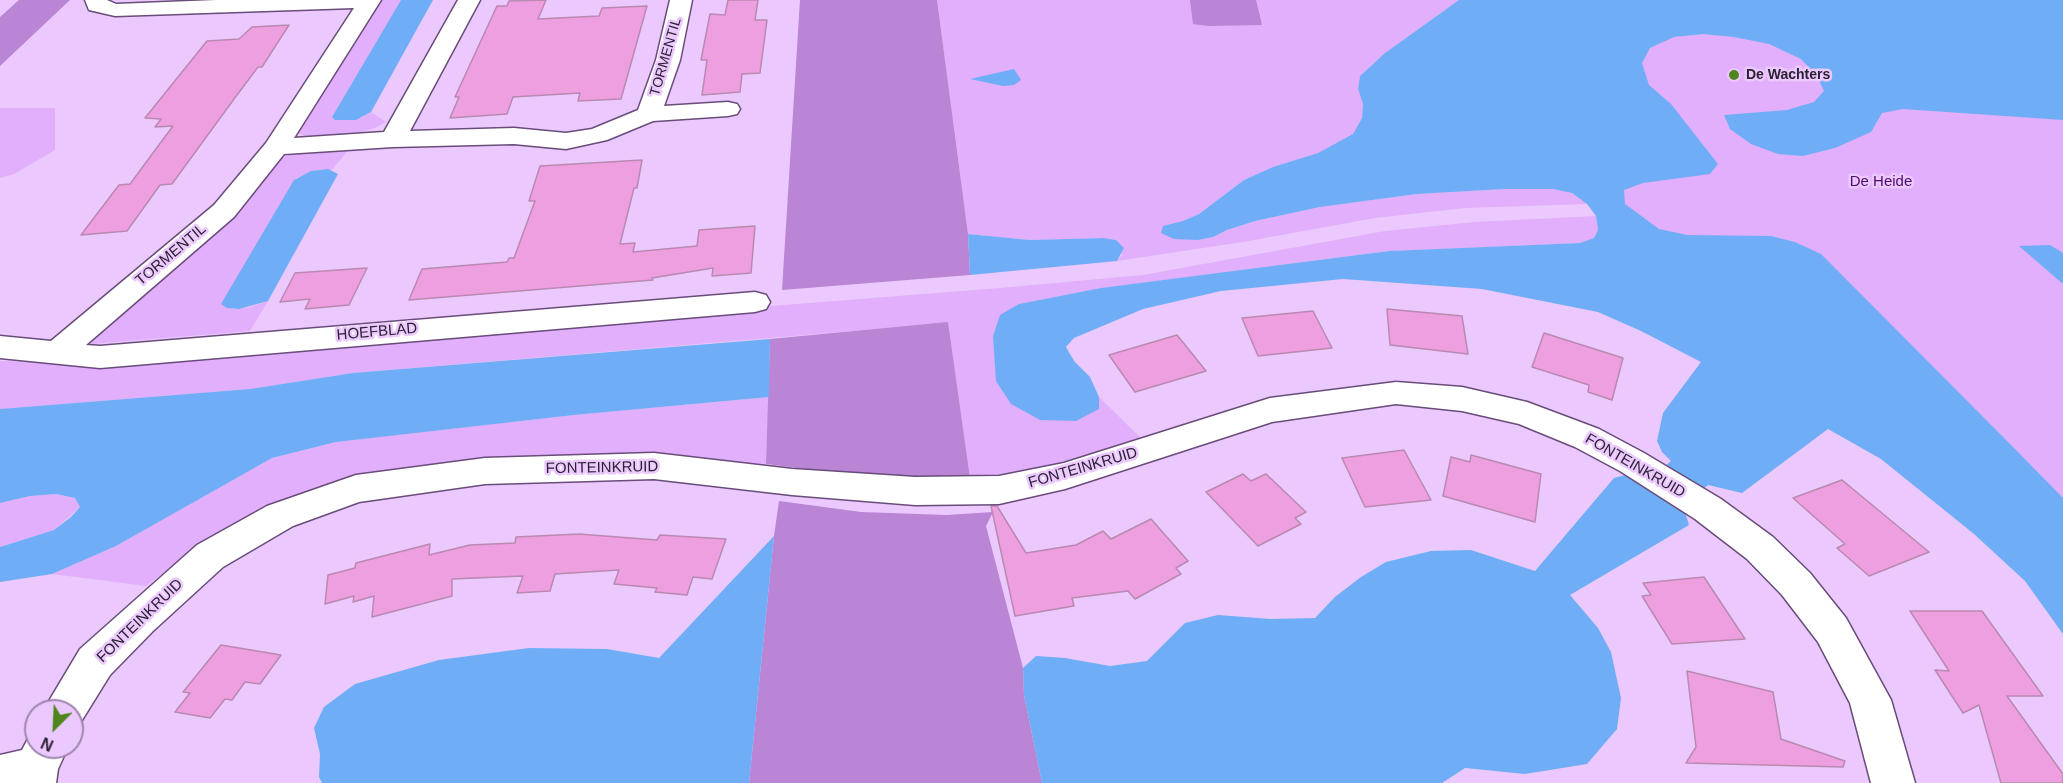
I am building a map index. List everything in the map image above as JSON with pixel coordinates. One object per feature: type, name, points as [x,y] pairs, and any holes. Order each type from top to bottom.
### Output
[{"type":"street","name":"TORMENTIL","points":[[96,0],[97,5],[115,10],[369,1]]},
{"type":"street","points":[[393,139],[469,0]]},
{"type":"street","name":"TORMENTIL","points":[[649,114],[668,60],[681,0]]},
{"type":"street","name":"TORMENTIL","points":[[56,354],[224,211],[276,147],[369,1]]},
{"type":"street","name":"TORMENTIL","points":[[276,147],[393,139],[514,136],[566,141],[598,135],[649,114],[728,109]]},
{"type":"street","name":"HOEFBLAD","points":[[0,347],[100,357],[416,328],[755,302]]},
{"type":"street","name":"FONTEINKRUID","points":[[72,699],[95,662],[210,556],[280,516],[356,489],[485,471],[654,466],[792,482],[915,491],[999,490],[1065,476],[1270,410],[1396,393],[1462,399],[1527,414],[1587,438],[1632,462],[1708,509],[1760,548],[1796,584],[1832,630],[1870,700],[1893,783]]},
{"type":"green space","points":[[373,0],[401,0],[332,117],[361,118],[371,112],[386,122],[361,132],[305,136],[298,133],[294,129]]},
{"type":"green space","points":[[937,0],[1459,0],[1385,53],[1360,76],[1358,89],[1363,104],[1362,118],[1353,134],[1318,153],[1273,167],[1244,180],[1199,214],[1164,226],[1213,237],[1255,221],[1320,207],[1417,194],[1505,189],[1553,189],[1572,193],[1587,204],[1465,208],[1375,218],[1243,242],[1117,261],[1122,255],[1116,240],[1105,238],[1030,240],[968,234]]},
{"type":"green space","name":"De Heide","points":[[1678,0],[2063,0],[2063,591],[1630,244],[1552,87]]},
{"type":"green space","points":[[0,108],[55,108],[55,150],[14,174],[0,178]]},
{"type":"green space","points":[[349,149],[332,170],[317,170],[296,178],[232,309],[248,308],[268,301],[250,331],[90,344],[231,212],[281,158],[297,152]]},
{"type":"green space","points":[[1596,216],[1598,230],[1594,238],[1580,243],[1389,251],[1102,288],[1019,304],[1098,409],[1099,397],[1144,441],[1011,477],[970,478],[948,323],[353,373],[250,389],[0,409],[0,361],[90,363],[517,326],[1000,288],[1143,275],[1385,231],[1475,222]]},
{"type":"green space","points":[[769,397],[766,464],[595,457],[452,467],[196,548],[146,586],[52,574],[116,546],[272,458],[341,441],[574,415]]},
{"type":"green space","points":[[56,494],[75,498],[80,507],[54,530],[0,547],[0,503],[30,496]]},
{"type":"shaded area","points":[[19,0],[70,0],[0,66],[0,17]]},
{"type":"shaded area","points":[[800,0],[937,0],[968,234],[970,275],[782,290]]},
{"type":"shaded area","points":[[1190,0],[1256,0],[1262,25],[1193,24]]},
{"type":"shaded area","points":[[948,322],[970,478],[870,477],[766,464],[770,339]]},
{"type":"shaded area","points":[[779,501],[861,512],[947,515],[993,512],[986,526],[1023,668],[1024,695],[1042,783],[749,783]]},
{"type":"water","points":[[401,0],[433,0],[371,112],[356,120],[335,120],[332,117]]},
{"type":"water","points":[[1459,0],[2063,0],[2063,120],[1903,109],[1882,113],[1871,132],[1835,148],[1803,156],[1778,154],[1751,144],[1730,129],[1724,115],[1787,110],[1814,102],[1824,91],[1817,76],[1801,59],[1769,44],[1734,37],[1703,34],[1674,37],[1650,48],[1642,63],[1649,85],[1671,104],[1718,164],[1710,174],[1643,183],[1624,190],[1625,204],[1659,229],[1687,235],[1771,236],[1795,242],[1821,254],[2019,453],[2063,498],[2063,634],[2025,581],[1974,534],[1881,459],[1828,429],[1742,493],[1708,485],[1683,506],[1689,525],[1570,595],[1598,628],[1611,652],[1621,698],[1617,729],[1587,764],[1525,774],[1465,768],[1442,783],[1042,783],[1024,695],[1023,668],[1036,656],[1065,658],[1110,666],[1147,661],[1185,623],[1218,615],[1271,619],[1315,618],[1335,597],[1386,562],[1431,551],[1471,550],[1535,571],[1614,478],[1629,474],[1645,484],[1671,461],[1662,452],[1657,441],[1663,413],[1701,362],[1598,312],[1482,289],[1343,279],[1221,291],[1143,309],[1074,338],[1066,347],[1074,361],[1090,377],[1099,397],[1099,409],[1076,421],[1040,420],[1011,404],[996,381],[993,336],[1000,315],[1019,304],[1101,288],[1389,251],[1580,243],[1594,238],[1598,230],[1596,216],[1587,204],[1572,193],[1553,189],[1417,194],[1320,207],[1255,221],[1213,237],[1198,240],[1174,239],[1161,233],[1163,226],[1199,214],[1244,180],[1273,167],[1318,153],[1353,134],[1362,118],[1363,104],[1358,89],[1360,76],[1385,53]]},
{"type":"water","points":[[1014,69],[1021,80],[1014,85],[1003,86],[970,79]]},
{"type":"water","points":[[328,169],[338,174],[268,301],[239,309],[227,308],[221,304],[294,180],[311,171]]},
{"type":"water","points":[[968,234],[1030,240],[1104,238],[1116,240],[1124,248],[1117,261],[970,275]]},
{"type":"water","points":[[2050,245],[2063,253],[2063,284],[2019,246]]},
{"type":"water","points":[[770,339],[769,397],[574,415],[336,442],[272,458],[116,546],[52,574],[0,582],[0,547],[54,530],[80,507],[75,498],[56,494],[30,496],[0,503],[0,409],[250,389],[353,373]]},
{"type":"water","points":[[774,536],[749,783],[322,783],[319,777],[320,754],[314,728],[324,707],[355,684],[439,660],[529,648],[607,649],[659,658]]},
{"type":"building","points":[[546,0],[538,19],[599,16],[602,8],[647,6],[621,99],[578,101],[580,93],[513,97],[507,114],[450,118],[459,97],[455,97],[497,6],[507,6],[509,1]]},
{"type":"building","points":[[728,0],[758,0],[755,20],[767,20],[760,73],[742,74],[740,92],[702,95],[707,60],[701,60],[710,14],[725,15]]},
{"type":"building","points":[[289,25],[262,67],[258,67],[172,184],[160,185],[127,231],[81,235],[119,185],[130,184],[173,126],[155,127],[161,119],[145,118],[207,41],[239,39],[252,27]]},
{"type":"building","points":[[642,160],[637,188],[634,188],[620,244],[635,243],[633,252],[697,246],[699,230],[755,226],[751,273],[712,276],[713,268],[652,278],[653,280],[409,300],[422,269],[507,262],[509,258],[514,258],[535,201],[529,201],[540,166]]},
{"type":"building","points":[[367,268],[349,305],[305,309],[310,299],[280,302],[295,273]]},
{"type":"building","points":[[1387,309],[1462,316],[1468,354],[1390,345]]},
{"type":"building","points":[[1313,311],[1332,348],[1258,356],[1242,318]]},
{"type":"building","points":[[1544,333],[1623,358],[1612,400],[1588,392],[1589,385],[1532,367]]},
{"type":"building","points":[[1177,335],[1206,371],[1135,392],[1109,355]]},
{"type":"building","points":[[1404,450],[1431,500],[1365,507],[1342,458]]},
{"type":"building","points":[[1471,455],[1541,474],[1535,522],[1443,496],[1451,457],[1470,462]]},
{"type":"building","points":[[1243,474],[1251,481],[1266,474],[1306,512],[1295,518],[1301,524],[1258,546],[1206,492]]},
{"type":"building","points":[[1842,480],[1929,552],[1869,576],[1837,548],[1845,544],[1793,498]]},
{"type":"building","points":[[991,506],[997,506],[1026,553],[1076,545],[1103,531],[1111,539],[1151,519],[1188,561],[1176,568],[1181,574],[1135,599],[1128,591],[1072,598],[1074,606],[1015,616]]},
{"type":"building","points":[[579,534],[657,540],[660,535],[726,539],[712,579],[693,577],[687,595],[655,592],[657,588],[614,584],[619,570],[555,574],[550,591],[517,593],[523,576],[452,579],[452,596],[372,617],[374,596],[353,602],[354,596],[325,604],[328,575],[355,568],[356,563],[430,544],[429,555],[470,545],[515,543],[516,537]]},
{"type":"building","points":[[1704,577],[1745,639],[1672,644],[1642,596],[1651,595],[1643,583]]},
{"type":"building","points":[[1910,611],[1982,611],[2043,696],[2007,696],[2063,774],[2063,783],[2001,783],[1979,705],[1963,713],[1935,670],[1949,671]]},
{"type":"building","points":[[221,645],[281,655],[260,684],[245,682],[232,700],[225,699],[210,718],[175,712],[190,693],[183,692]]},
{"type":"building","points":[[1687,671],[1773,692],[1781,739],[1845,761],[1843,767],[1686,763],[1696,747]]},
{"type":"place","name":"De Wachters","points":[[1734,75]]}]
